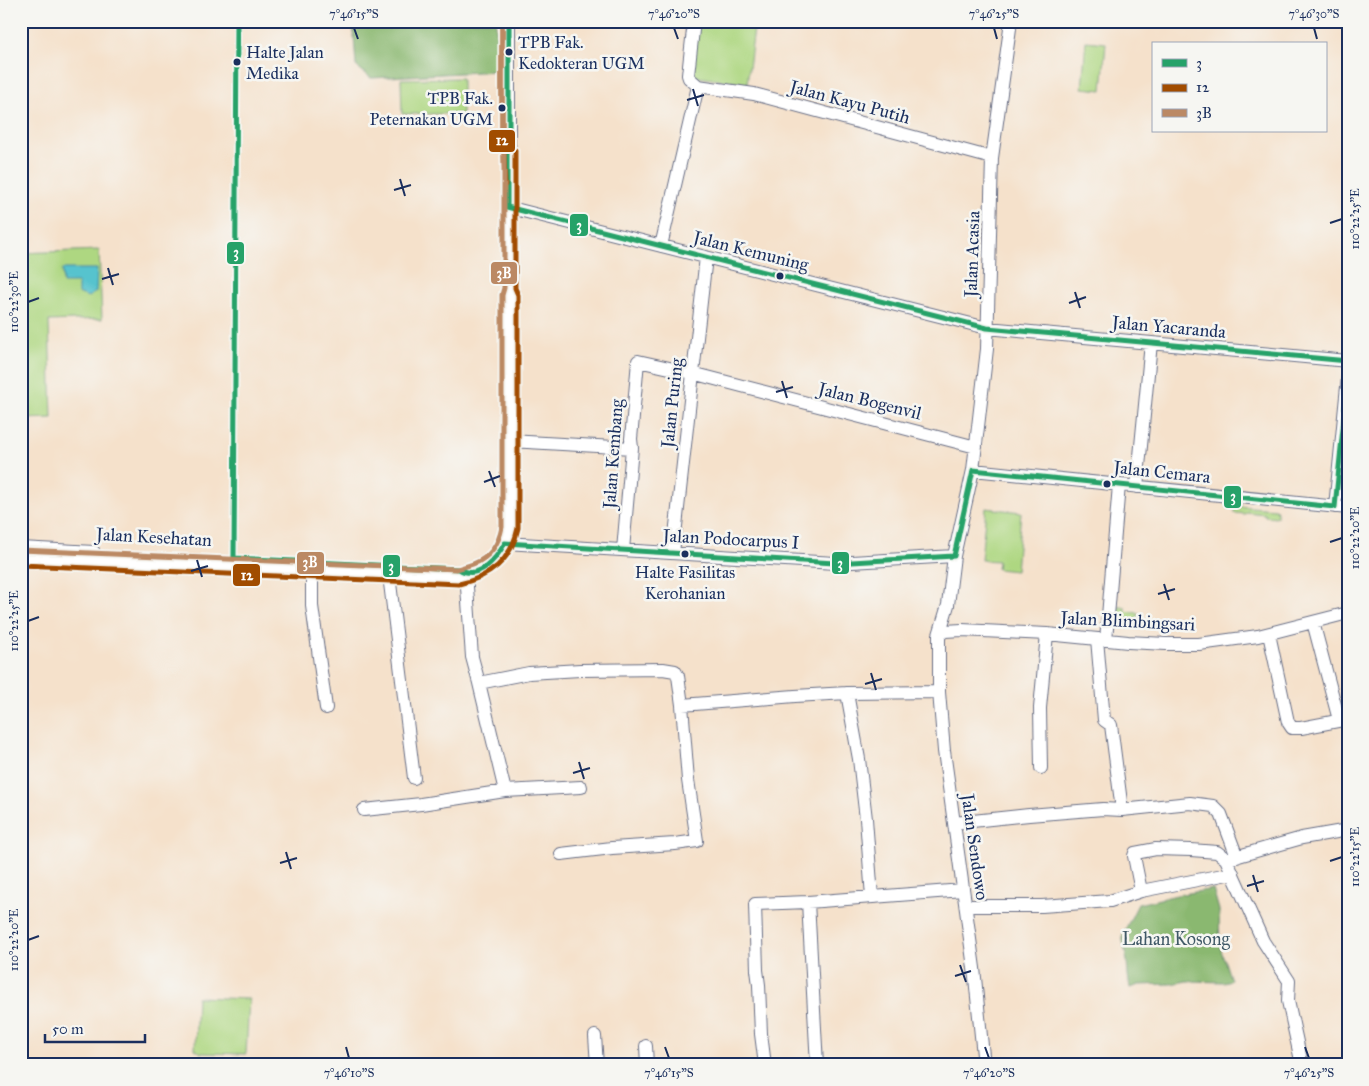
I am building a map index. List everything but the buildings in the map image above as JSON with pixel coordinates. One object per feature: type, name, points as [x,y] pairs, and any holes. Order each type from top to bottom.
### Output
[{"type":"street","points":[[505,543],[510,528],[510,295],[512,289],[509,21]]},
{"type":"street","points":[[661,246],[698,86],[688,75],[694,21]]},
{"type":"street","name":"Jalan Acasia","points":[[939,635],[948,605],[954,556],[973,470],[976,446],[987,349],[992,158],[1011,21]]},
{"type":"street","name":"Jalan Kayu Putih","points":[[698,86],[754,94],[992,158]]},
{"type":"street","name":"Jalan Kemuning","points":[[510,208],[987,328]]},
{"type":"street","name":"Jalan Puring","points":[[673,553],[706,257]]},
{"type":"street","name":"Jalan Yacaranda","points":[[987,328],[1348,361]]},
{"type":"street","points":[[1137,487],[1151,343]]},
{"type":"street","name":"Jalan Bogenvil","points":[[638,361],[692,373],[976,446]]},
{"type":"street","name":"Jalan Kembang","points":[[623,550],[638,361]]},
{"type":"street","points":[[1342,507],[1348,376]]},
{"type":"street","points":[[510,441],[632,448]]},
{"type":"street","name":"Jalan Cemara","points":[[973,470],[1342,507]]},
{"type":"street","points":[[1119,485],[1101,640],[1102,708],[1104,720],[1111,724],[1122,810]]},
{"type":"street","name":"Jalan Podocarpus I","points":[[505,543],[835,563],[954,556]]},
{"type":"street","name":"Jalan Kesehatan","points":[[21,557],[234,562],[389,570],[458,577],[466,572],[476,571],[487,565],[498,555],[505,543]]},
{"type":"street","name":"Jalan Kesehatan","points":[[21,548],[160,559]]},
{"type":"street","name":"Jalan Kesehatan","points":[[234,562],[312,570],[357,568]]},
{"type":"street","points":[[312,570],[312,606],[326,708]]},
{"type":"street","points":[[389,570],[414,778]]},
{"type":"street","points":[[466,572],[472,657],[480,683],[504,791]]},
{"type":"street","points":[[948,605],[952,618],[962,630]]},
{"type":"street","name":"Jalan Blimbingsari","points":[[939,635],[945,631],[962,630],[1184,644],[1227,641],[1269,634],[1348,613]]},
{"type":"street","points":[[1269,634],[1290,727],[1294,729],[1301,728],[1343,719],[1313,622]]},
{"type":"street","points":[[1041,768],[1040,708],[1048,634]]},
{"type":"street","name":"Jalan Sendowo","points":[[939,635],[939,692],[944,751],[974,968],[984,1065]]},
{"type":"street","points":[[480,683],[529,673],[580,670],[670,670],[675,671],[678,676],[688,780],[697,841],[561,854]]},
{"type":"street","points":[[682,705],[847,693],[939,692]]},
{"type":"street","points":[[847,693],[859,759],[872,897]]},
{"type":"street","points":[[364,810],[421,804],[504,791],[581,787]]},
{"type":"street","points":[[954,823],[1062,812],[1103,809],[1122,810],[1190,803],[1213,806],[1221,814],[1233,873],[1249,911],[1263,941],[1289,981],[1288,1001],[1302,1065]]},
{"type":"street","points":[[1141,891],[1135,853],[1156,850],[1191,850],[1217,852],[1231,858],[1302,838],[1348,830]]},
{"type":"street","points":[[966,906],[1042,906],[1110,901],[1141,891],[1233,873]]},
{"type":"street","points":[[765,1065],[759,985],[756,970],[755,904],[808,902],[963,890]]},
{"type":"street","points":[[808,902],[817,1065]]},
{"type":"street","points":[[595,1036],[597,1065]]},
{"type":"street","points":[[646,1046],[647,1065]]},
{"type":"green space","points":[[353,21],[496,21],[497,71],[371,78],[356,66]]},
{"type":"green space","points":[[698,21],[755,21],[747,84],[691,76]]},
{"type":"green space","points":[[1086,41],[1106,43],[1102,90],[1082,88]]},
{"type":"green space","points":[[462,78],[462,114],[402,114],[401,79]]},
{"type":"green space","points":[[99,250],[102,319],[49,321],[52,418],[21,419],[21,253]]},
{"type":"green space","points":[[1237,506],[1276,509],[1277,517],[1246,512],[1245,514],[1234,513]]},
{"type":"green space","points":[[986,508],[1021,512],[1016,571],[997,569],[998,561],[981,560]]},
{"type":"green space","points":[[1117,607],[1125,607],[1125,611],[1138,613],[1136,624],[1131,627],[1117,625],[1114,611]]},
{"type":"green space","name":"Lahan Kosong","points":[[1213,889],[1219,910],[1220,947],[1231,980],[1223,982],[1187,981],[1171,984],[1139,985],[1130,988],[1122,936],[1138,904]]},
{"type":"green space","points":[[197,997],[249,999],[246,1054],[201,1053],[195,1049]]},
{"type":"water","points":[[62,269],[97,269],[96,292],[88,297],[78,293],[78,283],[63,283]]},
{"type":"transit line","name":"3","points":[[237,21],[234,558],[459,569],[473,572],[480,570],[492,561],[505,543],[835,563],[954,556],[973,470],[1335,507],[1348,379]]},
{"type":"transit line","name":"12","points":[[502,21],[502,146],[504,152],[505,185]]},
{"type":"transit line","name":"3B","points":[[21,550],[457,569],[471,565],[489,554],[499,539],[502,527],[502,295],[504,288],[502,21]]},
{"type":"transit line","name":"3","points":[[509,21],[507,207],[987,328],[1348,361]]},
{"type":"transit line","name":"12","points":[[21,565],[459,584],[480,577],[498,566],[510,550],[518,528],[518,295],[515,288],[515,150]]},
{"type":"place","name":"TPB Fak. Kedokteran UGM","points":[[509,52]]},
{"type":"place","name":"Halte Jalan Medika","points":[[237,62]]},
{"type":"place","name":"TPB Fak. Peternakan UGM","points":[[502,108]]},
{"type":"place","name":"Halte Fasilitas Kerohanian","points":[[685,554]]}]
